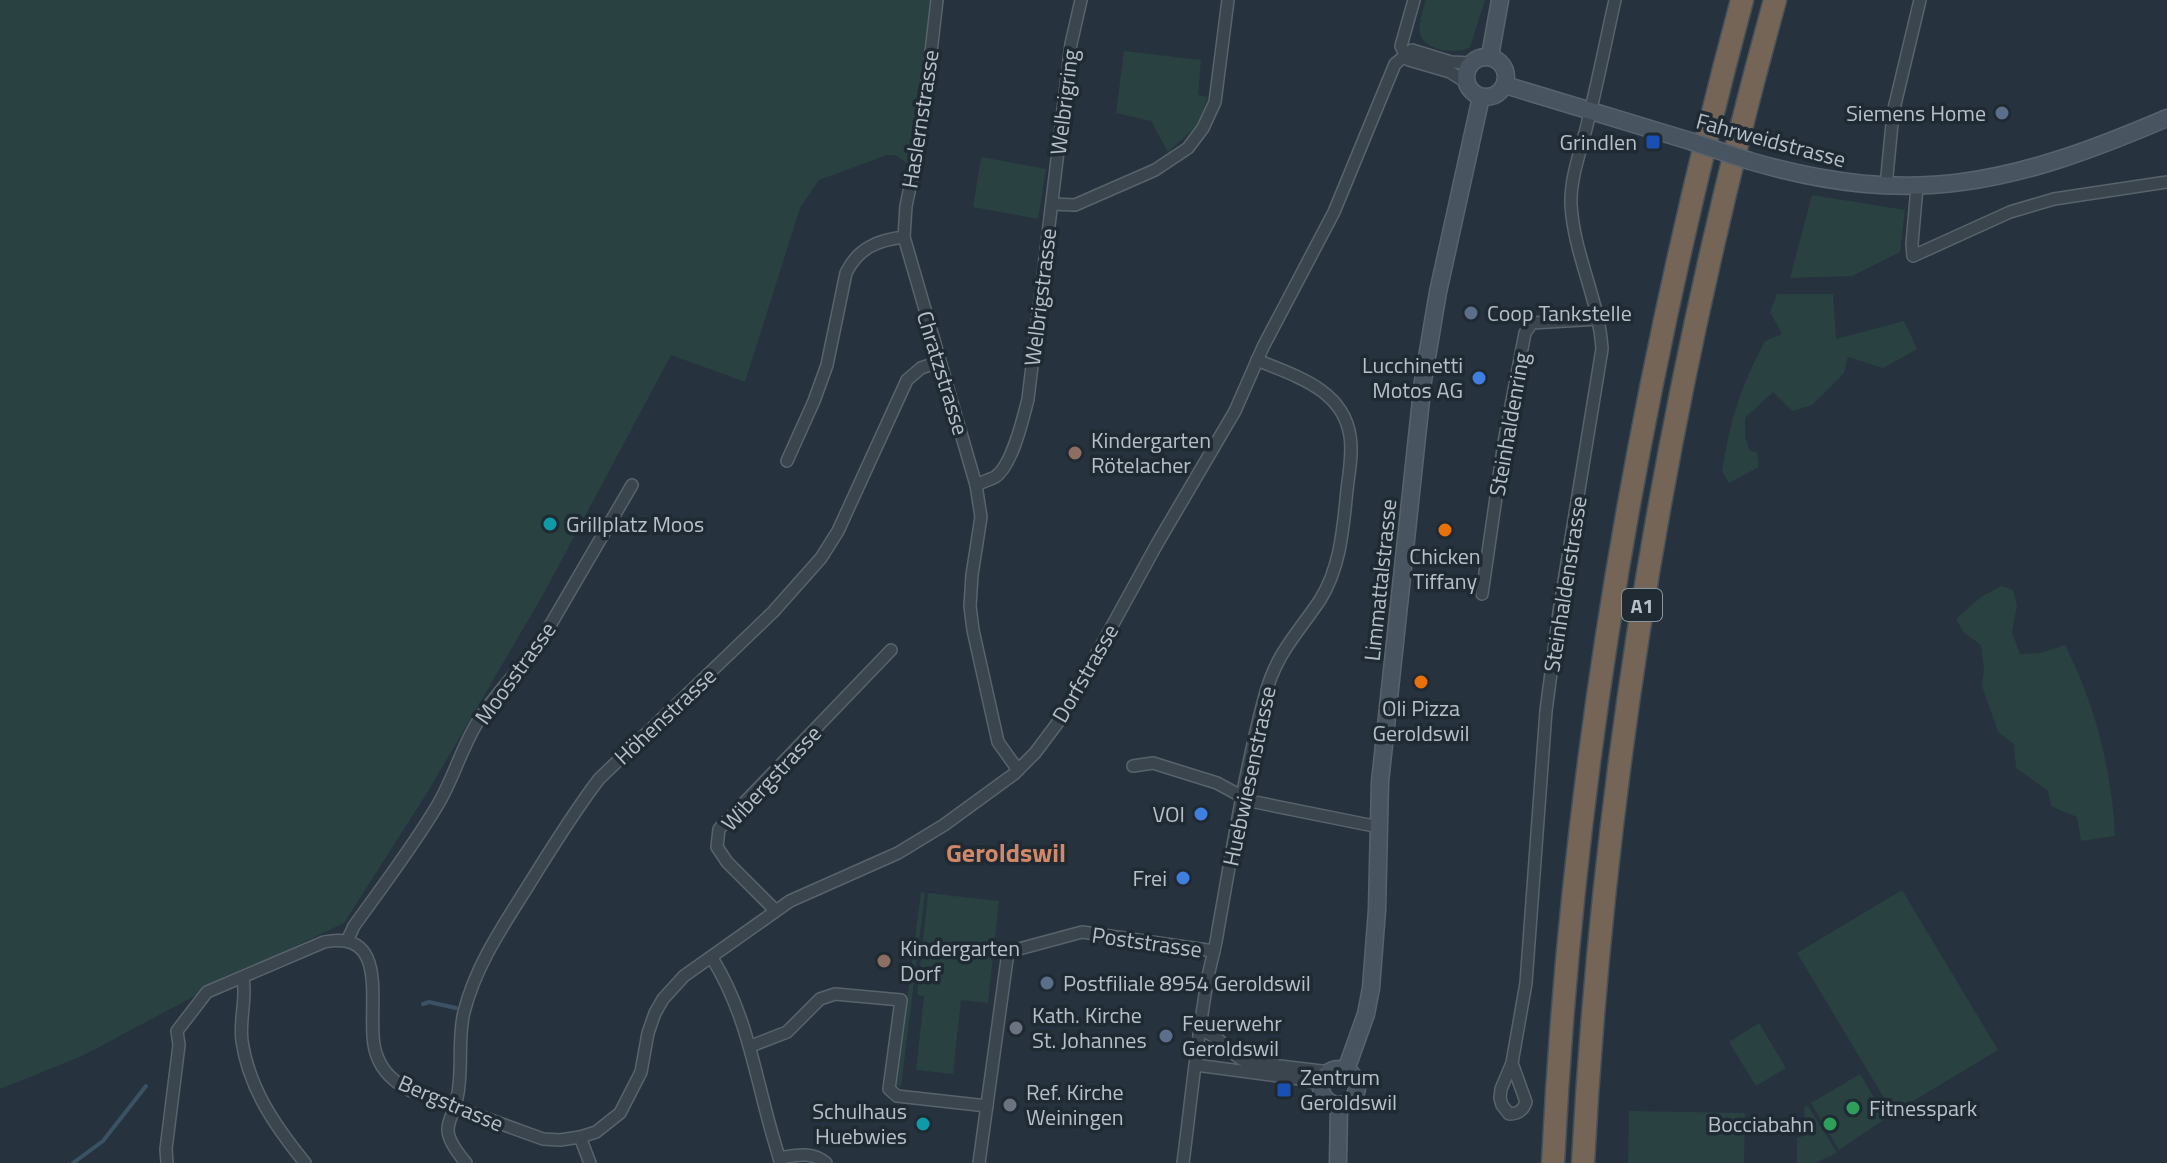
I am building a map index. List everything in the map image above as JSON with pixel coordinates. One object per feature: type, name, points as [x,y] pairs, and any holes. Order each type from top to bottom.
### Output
[{"type":"highway","name":"A1","points":[[1553,1163],[1564,990],[1581,817],[1617,566],[1665,317],[1742,0]]},
{"type":"highway","name":"A1","points":[[1584,1156],[1610,837],[1647,570],[1710,262],[1775,0]]},
{"type":"main road","points":[[1490,56],[1500,0]]},
{"type":"main road","points":[[1490,56],[1504,66],[1507,78],[1496,95],[1481,97],[1466,82],[1467,70],[1470,63],[1490,56]]},
{"type":"main road","name":"Fahrweidstrasse","points":[[1505,85],[1750,161],[1826,180],[1886,186],[1917,187],[1984,180],[2042,166],[2167,118]]},
{"type":"main road","name":"Limmattalstrasse","points":[[1332,1076],[1366,1014],[1371,988],[1384,740],[1423,381],[1438,292],[1481,97]]},
{"type":"main road","points":[[1332,1076],[1354,1077],[1356,1093],[1350,1102],[1339,1105],[1328,1101],[1332,1076]]},
{"type":"main road","points":[[1338,1163],[1339,1105]]},
{"type":"street","name":"Haslernstrasse","points":[[904,237],[906,206],[922,130],[937,0]]},
{"type":"street","name":"Welbrigring","points":[[1052,204],[1071,44],[1081,0]]},
{"type":"street","name":"Welbrigstrasse","points":[[976,485],[997,476],[1022,423],[1028,399],[1052,204],[1075,205],[1155,170],[1188,148],[1203,128],[1215,102],[1228,0]]},
{"type":"street","points":[[1414,0],[1401,46],[1405,55],[1409,60],[1450,72],[1466,82]]},
{"type":"street","name":"Steinhaldenstrasse","points":[[1512,1063],[1526,983],[1552,660],[1601,363],[1599,319],[1575,240],[1571,200],[1578,157],[1615,0]]},
{"type":"street","points":[[1886,186],[1893,113],[1920,0]]},
{"type":"street","points":[[1405,55],[1412,50],[1451,62],[1470,63]]},
{"type":"street","name":"Dorfstrasse","points":[[712,958],[775,910],[810,890],[898,853],[944,825],[1018,770],[1062,717],[1235,411],[1257,360],[1331,218],[1395,64],[1405,55]]},
{"type":"street","points":[[1917,187],[1913,256],[2010,212],[2054,199],[2167,182]]},
{"type":"street","name":"Chratzstrasse","points":[[904,237],[976,485],[981,517],[972,575],[970,606],[973,630],[998,742],[1018,770]]},
{"type":"street","points":[[787,461],[827,365],[851,262],[870,245],[904,237]]},
{"type":"street","name":"Steinhaldenring","points":[[1482,594],[1504,442],[1525,333],[1532,323],[1599,319]]},
{"type":"street","name":"Huebwiesenstrasse","points":[[1183,1163],[1201,1031],[1240,797],[1271,674],[1287,643],[1321,598],[1334,572],[1342,545],[1351,458],[1345,417],[1335,400],[1318,387],[1257,360]]},
{"type":"street","name":"Höhenstrasse","points":[[466,1163],[447,1135],[447,1122],[459,1087],[461,1026],[478,971],[576,809],[619,758],[773,612],[821,558],[838,531],[907,380],[921,368],[939,362]]},
{"type":"street","name":"Moosstrasse","points":[[347,941],[354,926],[439,802],[475,725],[541,641],[632,485]]},
{"type":"street","name":"Wibergstrasse","points":[[775,910],[727,862],[717,847],[719,829],[891,650]]},
{"type":"street","points":[[1133,766],[1153,763],[1217,783],[1250,801],[1379,827]]},
{"type":"street","name":"Poststrasse","points":[[979,1163],[1008,952],[1082,932],[1214,951]]},
{"type":"street","points":[[167,1163],[166,1149],[179,1045],[177,1031],[207,992],[324,942],[347,941]]},
{"type":"street","name":"Bergstrasse","points":[[347,941],[358,947],[371,965],[375,1054],[395,1082],[453,1108],[531,1136],[560,1140],[596,1132],[620,1113],[641,1072],[648,1033],[663,999],[684,976],[712,958]]},
{"type":"street","points":[[712,958],[751,1046],[780,1161],[799,1154],[818,1156],[826,1163]]},
{"type":"street","points":[[243,978],[242,1042],[260,1097],[271,1120],[305,1163]]},
{"type":"street","points":[[751,1046],[787,1032],[820,999],[835,994],[901,1000],[889,1089],[897,1096],[987,1106]]},
{"type":"street","points":[[1201,1031],[1211,1033],[1247,1062],[1332,1076]]},
{"type":"street","points":[[1196,1065],[1300,1079],[1332,1076]]},
{"type":"street","points":[[580,1137],[590,1163]]},
{"type":"green space","points":[[0,0],[936,0],[911,166],[895,155],[887,155],[819,180],[800,208],[745,382],[671,355],[544,593],[430,788],[344,923],[225,980],[82,1056],[0,1089]]},
{"type":"green space","points":[[1426,0],[1485,0],[1470,47],[1459,51],[1445,50],[1426,43],[1420,29]]},
{"type":"green space","points":[[1124,51],[1201,60],[1198,95],[1208,97],[1198,125],[1168,152],[1151,121],[1116,113]]},
{"type":"green space","points":[[981,157],[1046,169],[1038,219],[973,207]]},
{"type":"green space","points":[[1812,195],[1905,210],[1900,252],[1852,276],[1790,278]]},
{"type":"green space","points":[[1777,294],[1833,294],[1836,339],[1904,321],[1917,349],[1883,368],[1848,357],[1844,373],[1812,405],[1792,411],[1773,392],[1745,418],[1745,437],[1750,451],[1757,452],[1759,467],[1729,483],[1722,472],[1743,389],[1765,341],[1782,334],[1770,312]]},
{"type":"green space","points":[[2001,586],[2013,590],[2017,605],[2012,632],[2020,654],[2040,653],[2065,645],[2076,667],[2106,762],[2115,836],[2081,841],[2077,817],[2051,806],[2048,791],[2016,768],[2014,744],[1998,732],[1982,686],[1981,645],[1964,633],[1956,619],[1981,597]]},
{"type":"green space","points":[[1902,890],[1998,1050],[1893,1113],[1797,953]]},
{"type":"green space","points":[[921,892],[925,893],[901,1087],[896,1085]]},
{"type":"green space","points":[[928,893],[999,901],[988,1003],[961,1000],[953,1074],[916,1070],[924,996],[917,995]]},
{"type":"green space","points":[[1759,1023],[1786,1068],[1756,1086],[1729,1042]]},
{"type":"green space","name":"Fitnesspark","points":[[1860,1074],[1886,1118],[1839,1150],[1811,1103]]},
{"type":"green space","points":[[1808,1106],[1837,1153],[1815,1163],[1797,1163],[1797,1138],[1806,1135],[1804,1107]]},
{"type":"green space","points":[[1629,1111],[1745,1113],[1744,1163],[1628,1163]]},
{"type":"waterway","points":[[423,1004],[429,1002],[456,1008]]},
{"type":"waterway","points":[[73,1163],[103,1141],[146,1086]]},
{"type":"place","name":"Siemens Home","points":[[2002,113]]},
{"type":"place","name":"Grindlen","points":[[1653,142]]},
{"type":"place","name":"Coop Tankstelle","points":[[1471,313]]},
{"type":"place","name":"Lucchinetti Motos AG","points":[[1479,378]]},
{"type":"place","name":"Kindergarten Rötelacher","points":[[1075,453]]},
{"type":"place","name":"Grillplatz Moos","points":[[550,524]]},
{"type":"place","name":"Chicken Tiffany","points":[[1445,530]]},
{"type":"place","name":"Oli Pizza Geroldswil","points":[[1421,682]]},
{"type":"place","name":"VOI","points":[[1201,814]]},
{"type":"place","name":"Frei","points":[[1183,878]]},
{"type":"place","name":"Kindergarten Dorf","points":[[884,961]]},
{"type":"place","name":"Postfiliale 8954 Geroldswil","points":[[1047,983]]},
{"type":"place","name":"Kath. Kirche St. Johannes","points":[[1016,1028]]},
{"type":"place","name":"Feuerwehr Geroldswil","points":[[1166,1036]]},
{"type":"place","name":"Zentrum Geroldswil","points":[[1284,1090]]},
{"type":"place","name":"Ref. Kirche Weiningen","points":[[1010,1105]]},
{"type":"place","name":"Fitnesspark","points":[[1853,1108]]},
{"type":"place","name":"Schulhaus Huebwies","points":[[923,1124]]},
{"type":"place","name":"Bocciabahn","points":[[1830,1124]]},
{"type":"district","name":"Geroldswil","points":[[1006,852]]}]
